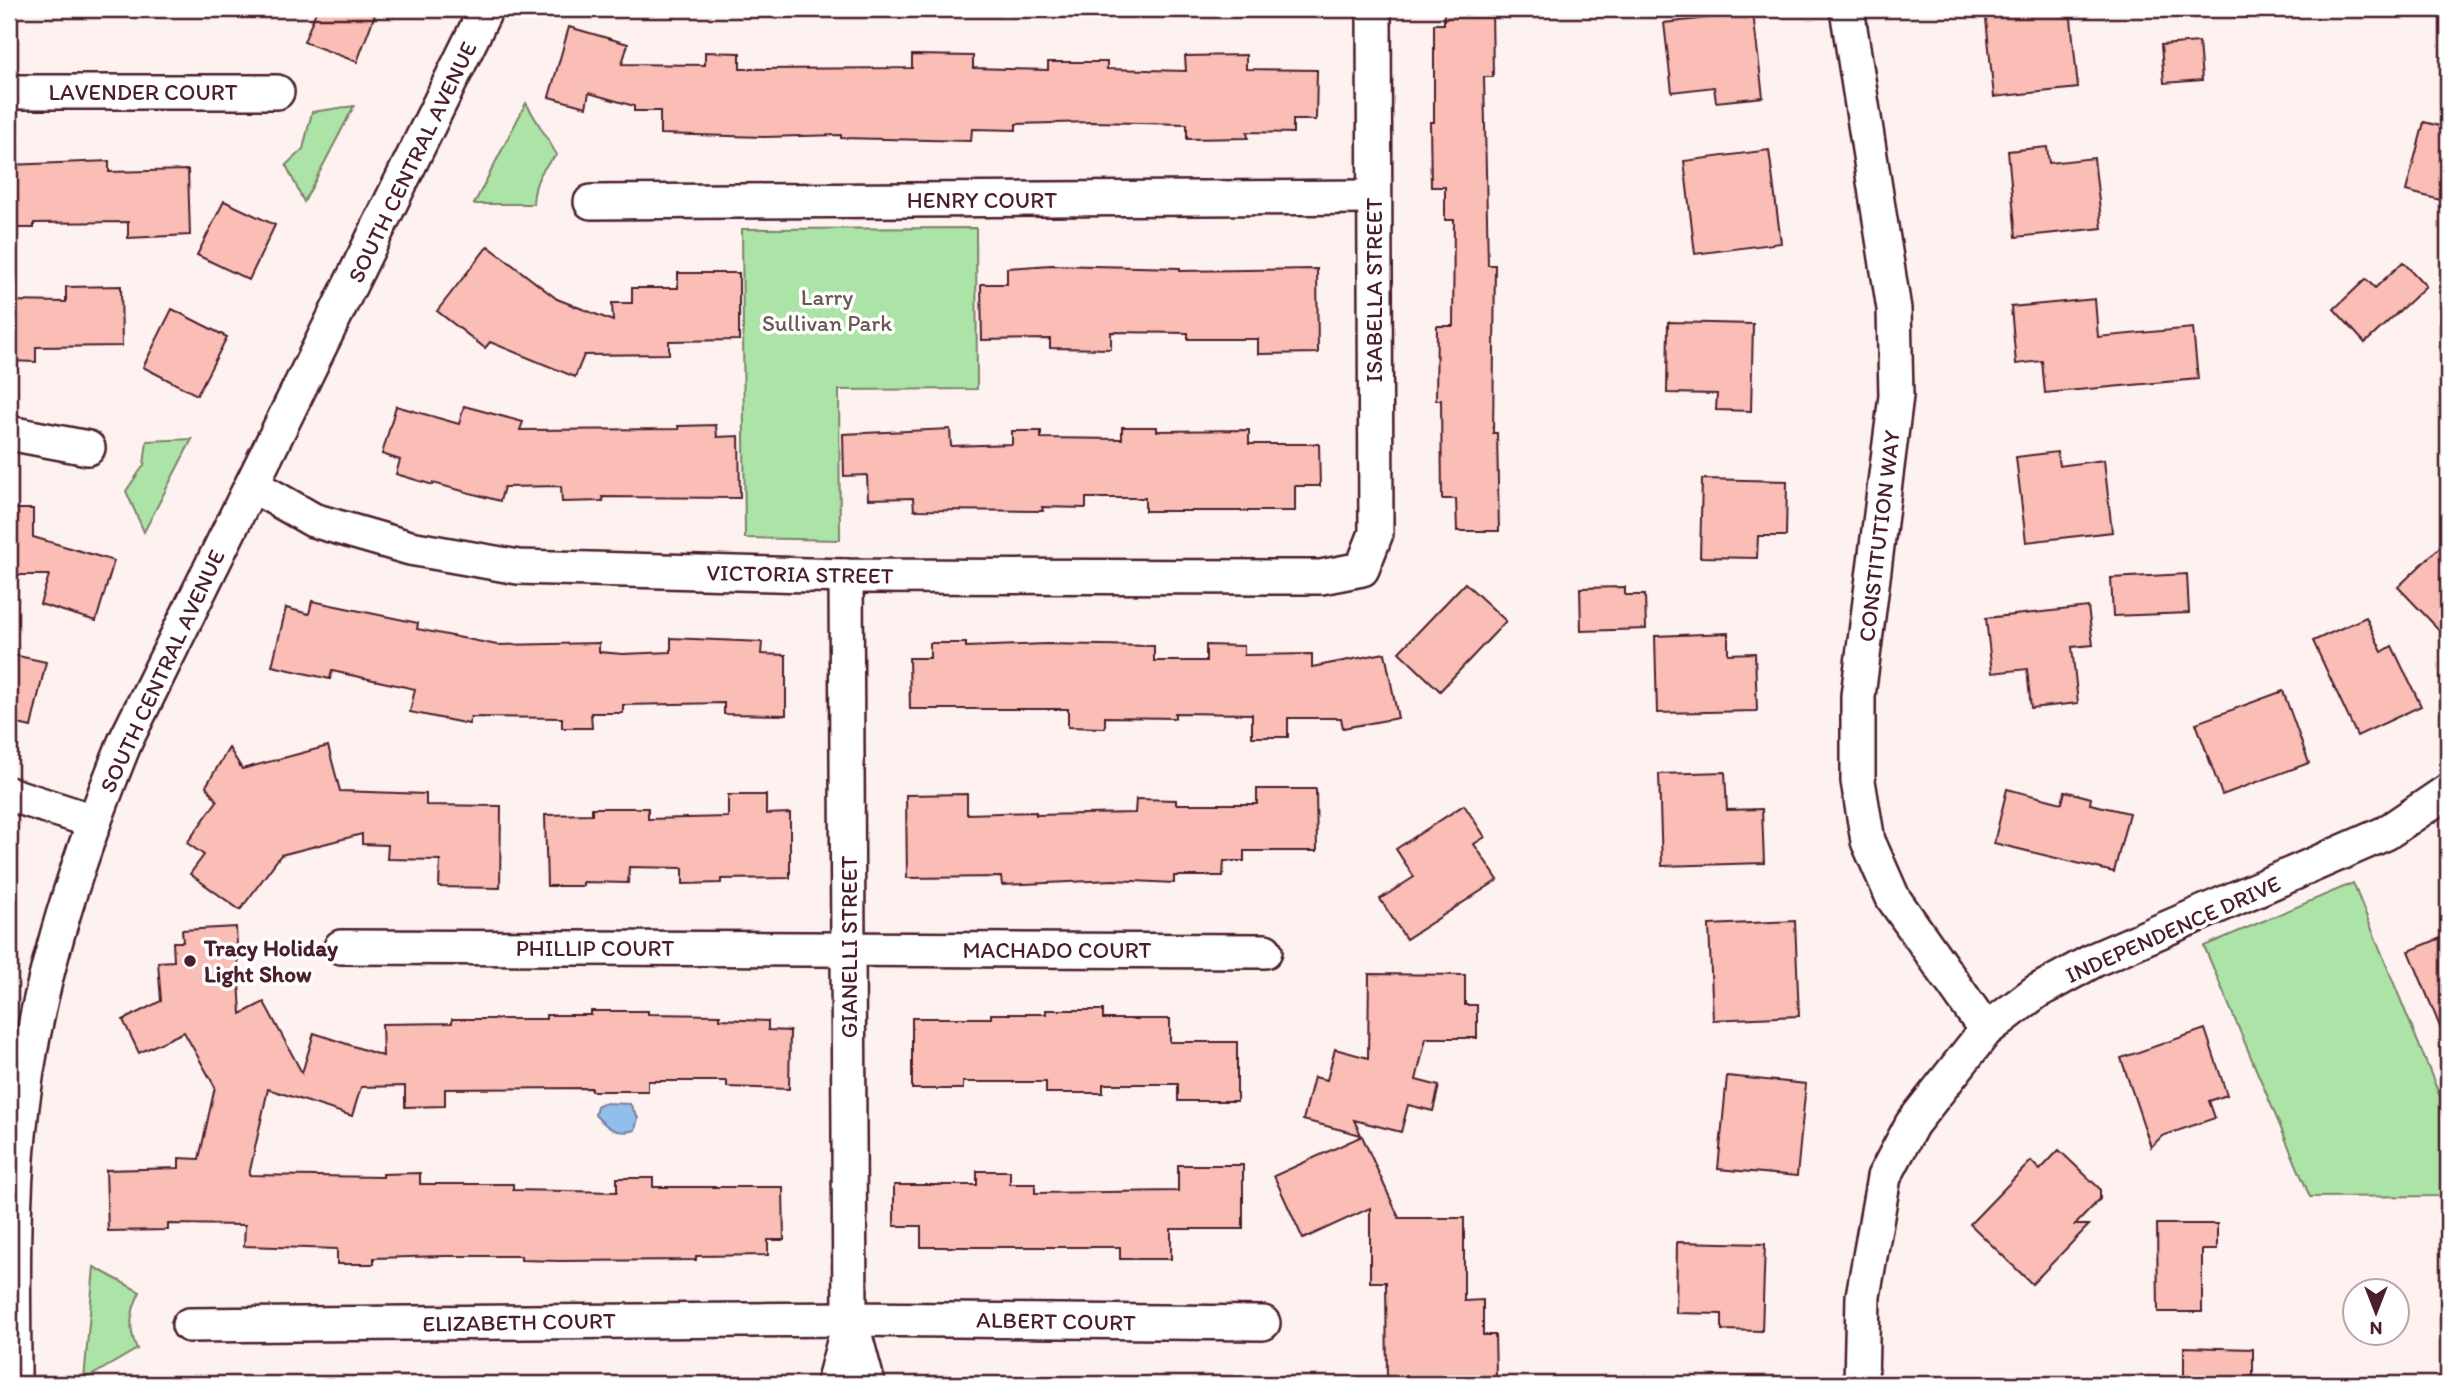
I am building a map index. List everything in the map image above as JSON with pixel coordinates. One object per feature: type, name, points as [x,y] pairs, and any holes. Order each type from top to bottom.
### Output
[{"type":"street","name":"SOUTH CENTRAL AVENUE","points":[[14,1384],[15,1197],[27,1071],[65,906],[93,821],[125,742],[486,9]]},
{"type":"street","name":"ISABELLA STREET","points":[[1362,569],[1376,533],[1374,9]]},
{"type":"street","name":"CONSTITUTION WAY","points":[[1847,9],[1894,309],[1896,396],[1880,541],[1858,696],[1858,781],[1868,841],[1893,898],[1986,1030]]},
{"type":"street","name":"LAVENDER COURT","points":[[9,92],[278,92]]},
{"type":"street","name":"HENRY COURT","points":[[591,202],[1374,197]]},
{"type":"street","points":[[9,433],[88,448]]},
{"type":"street","name":"VICTORIA STREET","points":[[251,485],[313,520],[461,559],[518,567],[846,576],[1321,577],[1362,569]]},
{"type":"street","name":"GIANELLI STREET","points":[[834,1384],[850,1319],[846,576]]},
{"type":"street","name":"INDEPENDENCE DRIVE","points":[[1861,1384],[1863,1296],[1884,1177],[1912,1124],[1986,1030],[2036,992],[2096,959],[2386,833],[2448,791]]},
{"type":"street","points":[[9,794],[93,821]]},
{"type":"street","name":"PHILLIP COURT","points":[[341,947],[849,950]]},
{"type":"street","name":"MACHADO COURT","points":[[849,950],[1265,951]]},
{"type":"street","name":"GIANELLI STREET","points":[[850,1319],[868,1384]]},
{"type":"street","name":"ALBERT COURT","points":[[850,1319],[1262,1323]]},
{"type":"street","name":"ELIZABETH COURT","points":[[188,1325],[850,1319]]},
{"type":"green space","points":[[526,103],[557,155],[539,176],[533,204],[474,204]]},
{"type":"green space","points":[[354,106],[304,202],[286,165],[303,149],[312,112]]},
{"type":"green space","name":"Larry Sullivan Park","points":[[976,228],[977,389],[839,390],[840,540],[745,538],[742,229]]},
{"type":"green space","points":[[192,439],[144,532],[126,491],[144,465],[147,441]]},
{"type":"green space","points":[[2353,883],[2448,1116],[2448,1196],[2310,1197],[2204,946]]},
{"type":"green space","points":[[94,1267],[140,1292],[131,1320],[137,1349],[84,1380]]},
{"type":"water","points":[[603,1103],[630,1104],[638,1118],[635,1130],[617,1131],[604,1123],[595,1115],[597,1106]]},
{"type":"building","points":[[317,9],[377,9],[357,62],[304,42]]},
{"type":"building","points":[[1444,9],[1492,9],[1493,77],[1484,77],[1488,265],[1495,265],[1493,433],[1497,433],[1499,531],[1457,531],[1456,499],[1442,499],[1441,400],[1436,400],[1437,326],[1453,326],[1454,220],[1445,220],[1445,187],[1431,187],[1430,122],[1434,122],[1434,24],[1444,24]]},
{"type":"building","points":[[1985,9],[2070,9],[2078,88],[1994,97]]},
{"type":"building","points":[[1753,13],[1763,97],[1716,102],[1714,87],[1672,92],[1664,23]]},
{"type":"building","points":[[569,27],[628,44],[622,64],[705,65],[705,52],[740,53],[740,69],[912,68],[912,55],[973,56],[973,68],[1048,70],[1048,62],[1107,62],[1107,69],[1186,71],[1185,56],[1246,55],[1246,69],[1317,70],[1316,120],[1293,120],[1293,133],[1247,132],[1248,138],[1187,139],[1187,124],[1092,122],[1016,124],[1016,130],[972,129],[971,141],[841,138],[841,135],[764,137],[660,134],[660,111],[634,111],[634,106],[589,93],[586,107],[549,97]]},
{"type":"building","points":[[2199,42],[2202,80],[2164,83],[2161,45]]},
{"type":"building","points":[[2424,122],[2448,128],[2448,202],[2406,191]]},
{"type":"building","points":[[2047,147],[2049,163],[2094,158],[2102,228],[2016,237],[2008,151]]},
{"type":"building","points":[[1769,150],[1781,243],[1695,254],[1684,161]]},
{"type":"building","points":[[109,161],[109,172],[188,170],[190,235],[128,238],[128,222],[34,223],[34,228],[9,228],[9,165]]},
{"type":"building","points":[[224,201],[275,225],[249,280],[197,255]]},
{"type":"building","points":[[488,246],[557,299],[613,321],[612,303],[632,303],[632,288],[678,288],[678,273],[739,273],[739,340],[669,341],[669,354],[584,355],[575,377],[490,342],[485,348],[437,311]]},
{"type":"building","points":[[2403,262],[2426,286],[2365,343],[2334,309],[2366,279],[2375,288]]},
{"type":"building","points":[[1051,265],[1180,268],[1180,271],[1317,269],[1318,353],[1258,354],[1258,339],[1188,339],[1188,333],[1111,332],[1111,349],[1050,348],[1050,339],[982,340],[981,284],[1007,284],[1007,268]]},
{"type":"building","points":[[121,286],[122,346],[36,347],[36,362],[9,361],[9,301],[66,302],[66,287]]},
{"type":"building","points":[[2095,299],[2098,337],[2193,328],[2198,379],[2045,393],[2042,361],[2016,364],[2011,307]]},
{"type":"building","points":[[172,309],[227,337],[197,395],[143,367]]},
{"type":"building","points":[[1668,322],[1753,324],[1751,411],[1716,410],[1717,394],[1667,393]]},
{"type":"building","points":[[396,406],[459,424],[464,406],[523,422],[520,430],[679,429],[678,426],[716,425],[717,437],[739,436],[740,498],[602,497],[603,501],[562,502],[561,486],[504,487],[500,501],[433,485],[396,474],[400,460],[382,454]]},
{"type":"building","points":[[1122,427],[1157,427],[1157,431],[1249,430],[1249,444],[1319,444],[1320,486],[1295,486],[1295,511],[1145,511],[1145,498],[1086,498],[1086,508],[1042,507],[1043,511],[914,510],[913,498],[868,499],[867,475],[844,476],[843,434],[950,429],[951,446],[1012,444],[1012,431],[1041,431],[1041,438],[1122,439]]},
{"type":"building","points":[[2057,452],[2059,466],[2104,460],[2112,532],[2026,542],[2016,457]]},
{"type":"building","points":[[1702,479],[1787,481],[1786,536],[1758,536],[1757,558],[1700,557]]},
{"type":"building","points":[[9,509],[33,509],[33,537],[114,561],[96,621],[40,604],[49,575],[9,575]]},
{"type":"building","points":[[2448,539],[2448,639],[2398,587]]},
{"type":"building","points":[[2187,574],[2189,613],[2113,616],[2111,578]]},
{"type":"building","points":[[1465,583],[1506,621],[1440,691],[1399,652]]},
{"type":"building","points":[[1625,587],[1625,595],[1645,595],[1646,629],[1581,631],[1580,588]]},
{"type":"building","points":[[312,601],[418,623],[417,629],[497,645],[599,643],[599,652],[623,654],[671,652],[671,638],[762,642],[761,654],[786,655],[786,715],[724,714],[724,703],[623,705],[623,713],[591,713],[592,728],[562,728],[562,718],[471,717],[469,724],[410,712],[415,689],[332,671],[330,679],[272,666],[286,608],[309,614]]},
{"type":"building","points":[[2088,607],[2093,645],[2072,647],[2078,703],[2031,708],[2027,669],[1992,673],[1986,618]]},
{"type":"building","points":[[2366,617],[2382,652],[2392,646],[2421,706],[2357,736],[2313,641]]},
{"type":"building","points":[[1728,633],[1728,654],[1755,653],[1757,711],[1657,713],[1655,636]]},
{"type":"building","points":[[930,643],[966,643],[966,647],[1046,644],[1154,646],[1154,661],[1206,661],[1206,645],[1244,646],[1244,655],[1312,654],[1312,667],[1385,653],[1398,718],[1343,728],[1341,718],[1288,718],[1288,737],[1252,737],[1252,714],[1175,713],[1175,718],[1105,717],[1105,728],[1068,727],[1068,709],[910,709],[909,658],[930,658]]},
{"type":"building","points":[[9,654],[46,662],[31,727],[9,722]]},
{"type":"building","points":[[2283,691],[2309,763],[2222,795],[2196,723]]},
{"type":"building","points":[[328,746],[340,791],[426,794],[426,805],[501,806],[500,888],[439,887],[440,860],[387,859],[388,845],[362,844],[362,834],[281,855],[240,910],[190,874],[204,855],[187,843],[217,801],[206,786],[229,748],[242,769]]},
{"type":"building","points":[[1725,772],[1727,810],[1762,809],[1764,863],[1662,866],[1659,774]]},
{"type":"building","points":[[1257,789],[1316,789],[1317,851],[1244,851],[1244,861],[1224,861],[1223,876],[1174,876],[1174,883],[1113,880],[1002,885],[1001,877],[907,878],[906,795],[967,794],[967,814],[1036,812],[1036,815],[1135,813],[1136,799],[1176,800],[1176,804],[1257,804]]},
{"type":"building","points":[[2007,789],[2062,803],[2065,791],[2091,798],[2090,804],[2129,813],[2114,872],[1994,843]]},
{"type":"building","points":[[728,795],[766,795],[766,814],[790,813],[790,878],[721,879],[721,883],[683,884],[683,868],[629,867],[628,883],[583,882],[583,886],[547,886],[545,815],[592,814],[592,808],[648,808],[648,819],[728,817]]},
{"type":"building","points":[[1464,805],[1485,837],[1474,844],[1498,880],[1406,939],[1380,899],[1414,877],[1396,849]]},
{"type":"building","points":[[1795,921],[1799,1016],[1713,1020],[1709,925]]},
{"type":"building","points":[[236,927],[241,1014],[264,1002],[302,1073],[314,1033],[383,1056],[382,1024],[452,1023],[452,1019],[546,1019],[546,1015],[591,1015],[591,1011],[648,1011],[648,1014],[720,1015],[720,1019],[768,1021],[768,1030],[790,1031],[789,1089],[727,1087],[727,1081],[648,1081],[648,1091],[591,1091],[591,1088],[445,1089],[445,1106],[405,1107],[405,1086],[361,1087],[352,1116],[268,1089],[249,1175],[383,1177],[383,1174],[420,1173],[420,1184],[513,1184],[513,1190],[617,1192],[617,1178],[653,1178],[653,1187],[783,1187],[784,1240],[768,1240],[768,1255],[696,1256],[696,1260],[559,1261],[521,1260],[521,1256],[445,1256],[374,1258],[374,1264],[337,1264],[337,1249],[244,1246],[245,1225],[168,1224],[168,1230],[108,1231],[106,1170],[179,1168],[179,1158],[199,1159],[215,1087],[184,1032],[139,1053],[123,1020],[161,1001],[158,962],[174,961],[173,942],[183,942],[182,930]]},
{"type":"building","points":[[2448,935],[2448,1044],[2447,1044],[2409,951]]},
{"type":"building","points":[[1369,974],[1465,975],[1465,1005],[1477,1005],[1477,1038],[1426,1038],[1416,1080],[1439,1086],[1433,1111],[1408,1105],[1401,1132],[1354,1120],[1361,1135],[1303,1120],[1314,1077],[1327,1080],[1335,1049],[1368,1058]]},
{"type":"building","points":[[1046,1010],[1103,1010],[1103,1019],[1170,1019],[1170,1042],[1237,1042],[1237,1101],[1178,1101],[1178,1084],[1103,1084],[1103,1093],[1046,1093],[1046,1082],[963,1082],[963,1089],[912,1089],[912,1018],[991,1018],[991,1014],[1046,1014]]},
{"type":"building","points":[[2205,1029],[2227,1095],[2209,1101],[2215,1118],[2162,1136],[2151,1147],[2121,1058]]},
{"type":"building","points":[[1727,1076],[1806,1084],[1797,1176],[1718,1169]]},
{"type":"building","points":[[1362,1136],[1399,1218],[1464,1218],[1464,1301],[1483,1300],[1483,1335],[1495,1335],[1496,1376],[1387,1378],[1386,1282],[1370,1282],[1370,1208],[1303,1239],[1274,1176]]},
{"type":"building","points":[[2059,1150],[2100,1189],[2100,1199],[2075,1225],[2089,1225],[2032,1284],[1970,1224],[2031,1161],[2040,1170]]},
{"type":"building","points":[[1178,1165],[1243,1165],[1243,1229],[1171,1229],[1171,1259],[1120,1259],[1120,1247],[921,1247],[921,1226],[894,1226],[894,1185],[977,1185],[977,1171],[1010,1171],[1010,1184],[1035,1184],[1035,1193],[1178,1191]]},
{"type":"building","points":[[2157,1224],[2217,1224],[2217,1250],[2202,1250],[2202,1312],[2158,1312]]},
{"type":"building","points":[[1677,1242],[1765,1244],[1762,1331],[1722,1330],[1722,1314],[1676,1313]]},
{"type":"building","points":[[2184,1347],[2253,1349],[2253,1384],[2184,1384]]},
{"type":"place","name":"Tracy Holiday Light Show","points":[[190,961]]}]
